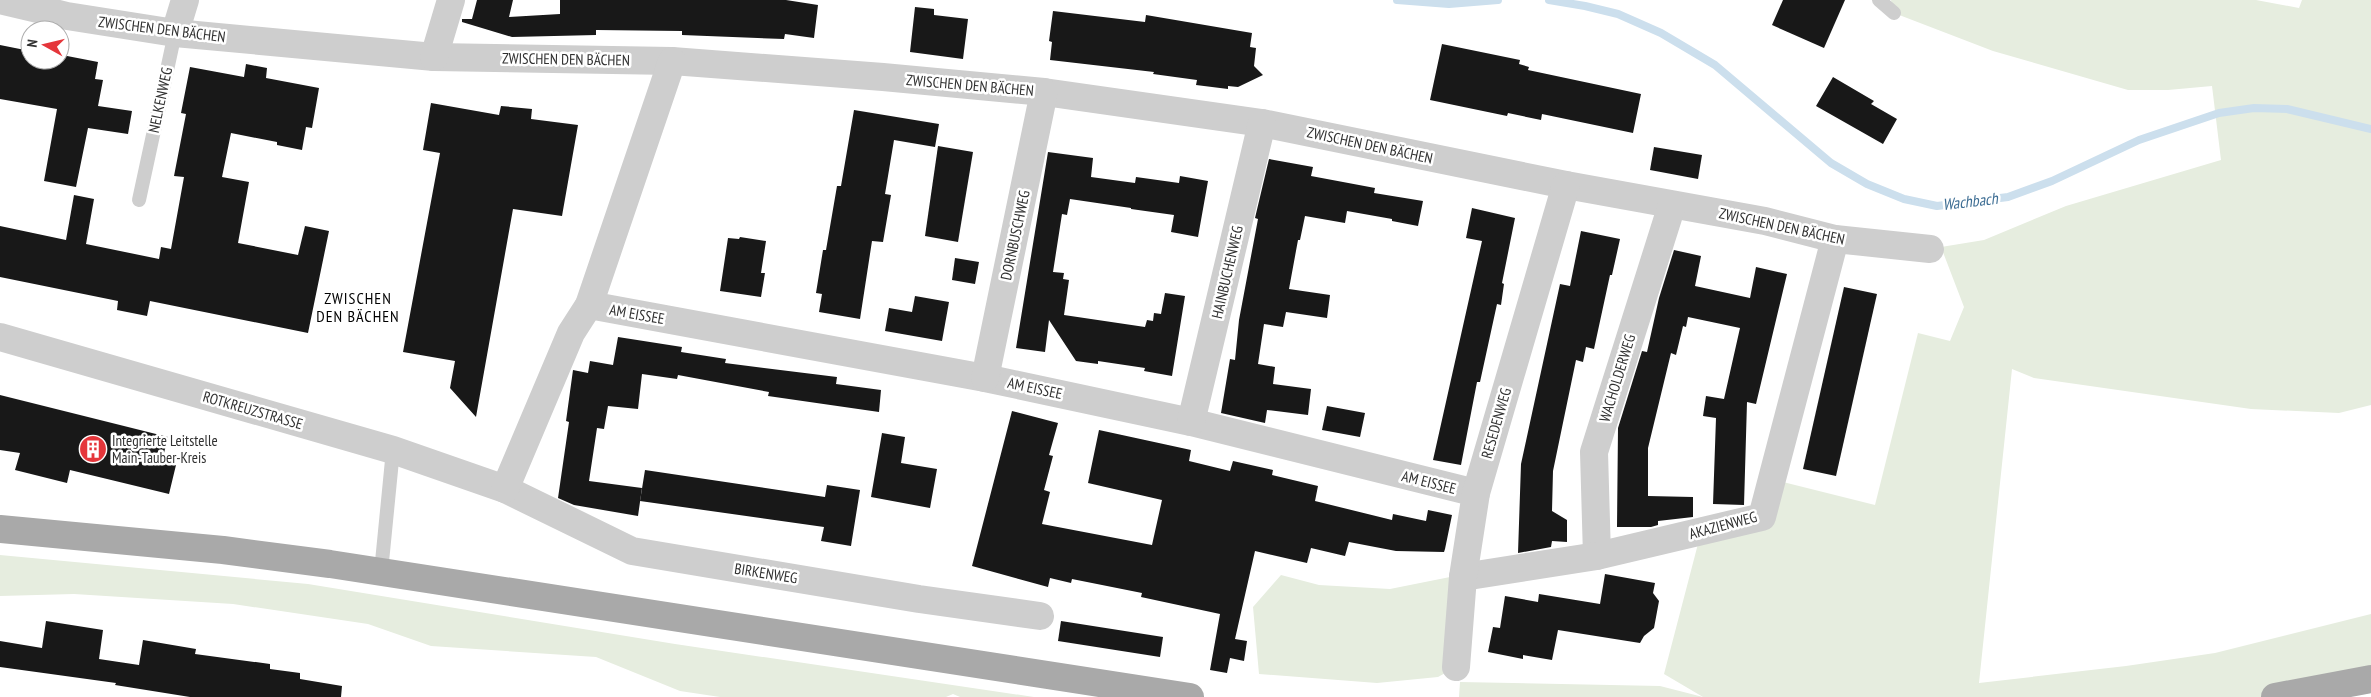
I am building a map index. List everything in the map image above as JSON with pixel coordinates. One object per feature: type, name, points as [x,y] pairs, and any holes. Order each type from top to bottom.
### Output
[{"type":"main road","points":[[0,529],[222,550],[381,572],[1190,697]]},
{"type":"main road","points":[[2275,697],[2371,679]]},
{"type":"street","name":"ZWISCHEN DEN BÄCHEN","points":[[0,0],[67,16],[174,33],[434,57],[672,60],[1044,92],[1262,123],[1566,185],[1765,220],[1835,239],[1930,249]]},
{"type":"street","name":"NELKENWEG","points":[[174,33],[185,0]]},
{"type":"street","points":[[434,57],[452,0]]},
{"type":"street","name":"AM EISSEE","points":[[505,489],[571,333],[589,305],[672,60]]},
{"type":"street","name":"DORNBUSCHWEG","points":[[985,378],[1044,92]]},
{"type":"street","name":"HAINBUCHENWEG","points":[[1191,422],[1262,123]]},
{"type":"street","name":"RESEDENWEG","points":[[1456,667],[1463,577],[1476,493],[1566,185]]},
{"type":"street","name":"WACHOLDERWEG","points":[[1597,556],[1594,452],[1672,205]]},
{"type":"street","name":"AKAZIENWEG","points":[[1463,577],[1597,556],[1762,517],[1835,239]]},
{"type":"street","name":"AM EISSEE","points":[[589,305],[985,378],[1191,422],[1476,493]]},
{"type":"street","name":"ROTKREUZSTRASSE","points":[[0,337],[393,450],[505,489]]},
{"type":"street","name":"BIRKENWEG","points":[[505,489],[632,551],[919,599],[1040,616]]},
{"type":"lane","points":[[1879,0],[1894,13]]},
{"type":"lane","name":"NELKENWEG","points":[[139,200],[174,33]]},
{"type":"lane","points":[[381,572],[393,450]]},
{"type":"shaded area","points":[[1891,0],[2256,0],[2299,8],[2302,0],[2371,0],[2371,405],[2339,413],[2251,409],[2034,378],[2012,369],[1979,683],[2126,666],[2215,653],[2371,614],[2371,679],[2275,697],[1703,697],[1664,674],[1699,540],[1762,517],[1771,479],[1875,505],[1918,333],[1950,341],[1964,307],[1941,247],[1984,240],[2066,206],[2221,160],[2212,86],[2168,90],[2128,90],[1993,51],[1894,13]]},
{"type":"shaded area","points":[[0,555],[308,584],[675,644],[1034,697],[960,697],[953,694],[946,697],[720,697],[680,691],[596,657],[431,646],[368,624],[233,604],[74,594],[0,596]]},
{"type":"shaded area","points":[[1281,575],[1319,585],[1390,589],[1455,576],[1456,667],[1438,677],[1377,683],[1259,674],[1253,607]]},
{"type":"shaded area","points":[[1460,682],[1660,686],[1703,697],[1459,697]]},
{"type":"building","points":[[477,0],[513,0],[509,17],[560,14],[560,0],[786,0],[818,5],[814,38],[785,34],[784,39],[682,35],[682,31],[596,30],[596,35],[512,37],[462,22],[462,19],[472,19]]},
{"type":"building","points":[[1783,0],[1845,0],[1824,48],[1772,25]]},
{"type":"building","points":[[915,7],[934,9],[934,15],[968,19],[963,59],[910,52]]},
{"type":"building","points":[[1053,11],[1145,22],[1146,15],[1252,33],[1250,47],[1256,48],[1254,66],[1263,75],[1238,87],[1228,86],[1228,89],[1196,85],[1197,80],[1153,74],[1154,72],[1050,60],[1052,42],[1049,41]]},
{"type":"building","points":[[1442,44],[1520,60],[1519,64],[1529,67],[1528,70],[1641,94],[1633,133],[1542,114],[1541,120],[1508,113],[1507,116],[1430,100]]},
{"type":"building","points":[[0,45],[20,49],[20,70],[70,70],[70,57],[98,62],[95,79],[103,80],[98,106],[132,111],[128,134],[88,128],[76,187],[44,181],[57,109],[0,99]]},
{"type":"building","points":[[246,64],[267,68],[266,78],[319,88],[312,128],[306,127],[302,150],[277,145],[277,142],[231,133],[222,177],[249,182],[238,243],[298,255],[305,226],[329,231],[308,333],[150,301],[147,316],[117,310],[118,301],[0,277],[0,226],[66,240],[74,195],[94,199],[86,244],[159,259],[161,247],[171,249],[184,177],[174,176],[186,114],[181,113],[190,67],[244,77]]},
{"type":"building","points":[[1833,77],[1874,101],[1871,104],[1897,119],[1883,144],[1816,106]]},
{"type":"building","points":[[431,103],[499,115],[501,106],[532,109],[531,119],[578,125],[562,216],[513,209],[476,417],[450,388],[455,361],[403,352],[440,153],[423,150]]},
{"type":"building","points":[[854,110],[939,124],[935,147],[894,140],[885,194],[891,195],[883,242],[872,241],[860,319],[819,312],[822,294],[816,293],[823,250],[826,250],[837,186],[841,186]]},
{"type":"building","points":[[938,146],[973,152],[958,242],[925,236]]},
{"type":"building","points":[[1654,147],[1702,155],[1698,179],[1650,170]]},
{"type":"building","points":[[1048,152],[1093,158],[1091,177],[1135,183],[1136,177],[1179,183],[1180,176],[1208,181],[1198,237],[1171,232],[1174,215],[1070,199],[1067,215],[1062,214],[1053,272],[1064,273],[1063,279],[1069,280],[1064,315],[1145,327],[1147,320],[1153,321],[1154,313],[1161,314],[1165,293],[1185,296],[1172,376],[1144,371],[1145,368],[1098,361],[1098,364],[1076,361],[1049,320],[1045,352],[1016,348]]},
{"type":"building","points":[[1269,159],[1313,167],[1311,176],[1375,188],[1374,193],[1423,201],[1418,226],[1347,211],[1345,223],[1305,216],[1300,240],[1298,240],[1289,289],[1330,295],[1327,318],[1286,312],[1283,327],[1264,324],[1258,364],[1275,367],[1273,384],[1311,389],[1308,415],[1267,410],[1265,423],[1221,413],[1230,359],[1235,360],[1239,320],[1258,219],[1255,218]]},
{"type":"building","points":[[1472,208],[1515,218],[1502,283],[1504,284],[1501,305],[1497,304],[1480,382],[1477,382],[1461,465],[1433,460],[1482,241],[1466,238]]},
{"type":"building","points":[[1581,231],[1620,239],[1594,349],[1586,347],[1583,362],[1576,360],[1553,471],[1552,511],[1567,520],[1567,542],[1552,541],[1551,547],[1518,553],[1521,464],[1560,284],[1570,286]]},
{"type":"building","points":[[740,237],[766,241],[761,273],[765,273],[761,297],[720,291],[728,238],[739,239]]},
{"type":"building","points":[[1674,250],[1701,256],[1695,286],[1750,298],[1756,267],[1787,274],[1756,404],[1747,402],[1744,505],[1713,504],[1716,418],[1703,416],[1706,396],[1724,399],[1740,328],[1688,317],[1686,327],[1683,326],[1676,355],[1671,353],[1648,448],[1648,496],[1693,497],[1693,517],[1658,521],[1658,525],[1651,527],[1617,527],[1618,428],[1642,351],[1647,352],[1659,298]]},
{"type":"building","points":[[955,258],[979,262],[975,284],[952,280]]},
{"type":"building","points":[[1844,287],[1877,294],[1836,476],[1803,469]]},
{"type":"building","points":[[915,296],[949,302],[942,341],[885,331],[889,308],[912,312]]},
{"type":"building","points":[[618,337],[682,347],[681,352],[726,359],[725,363],[837,377],[836,384],[881,390],[879,412],[768,396],[769,392],[678,375],[677,379],[642,374],[638,409],[608,406],[604,429],[597,428],[589,481],[642,488],[638,516],[574,505],[558,498],[569,422],[566,421],[573,370],[588,373],[590,361],[613,365]]},
{"type":"building","name":"Integrierte Leitstelle Main-Tauber-Kreis","points":[[0,395],[168,437],[162,461],[176,465],[169,494],[70,470],[67,483],[15,470],[20,453],[0,450]]},
{"type":"building","points":[[1327,406],[1365,413],[1360,437],[1322,430]]},
{"type":"building","points":[[1012,411],[1058,423],[1049,455],[1053,456],[1044,490],[1050,492],[1042,524],[1152,545],[1162,500],[1088,483],[1099,430],[1191,450],[1189,461],[1230,471],[1233,461],[1273,470],[1272,475],[1318,486],[1315,501],[1392,520],[1393,514],[1426,521],[1428,510],[1452,515],[1445,549],[1444,552],[1396,551],[1349,542],[1345,556],[1311,548],[1307,563],[1255,551],[1235,639],[1247,641],[1244,661],[1230,658],[1227,673],[1210,670],[1220,614],[1141,597],[1142,593],[1072,579],[1071,583],[1050,578],[1048,587],[972,566]]},
{"type":"building","points":[[882,433],[905,437],[901,463],[937,469],[930,508],[871,497]]},
{"type":"building","points":[[645,470],[825,497],[827,485],[860,490],[851,546],[821,541],[824,527],[640,501]]},
{"type":"building","points":[[1605,574],[1655,583],[1653,593],[1659,601],[1654,628],[1644,636],[1640,643],[1558,630],[1552,660],[1523,655],[1523,659],[1488,652],[1493,627],[1500,628],[1505,596],[1538,602],[1539,594],[1600,604]]},
{"type":"building","points":[[46,621],[103,630],[99,659],[139,665],[143,640],[196,649],[195,654],[270,664],[270,669],[300,673],[300,679],[342,686],[341,697],[190,697],[115,685],[116,683],[0,667],[0,641],[42,648]]},
{"type":"building","points":[[1061,621],[1163,637],[1160,657],[1058,641]]},
{"type":"waterway","name":"Wachbach","points":[[1397,0],[1449,4],[1498,0]]},
{"type":"waterway","name":"Wachbach","points":[[1549,0],[1618,14],[1661,33],[1715,65],[1831,163],[1867,184],[1904,199],[1937,206],[2008,197],[2052,181],[2139,140],[2219,113],[2254,108],[2287,109],[2371,129]]},
{"type":"place","name":"Integrierte Leitstelle Main-Tauber-Kreis","points":[[93,449]]},
{"type":"district","name":"ZWISCHEN DEN BÄCHEN","points":[[358,307]]}]
